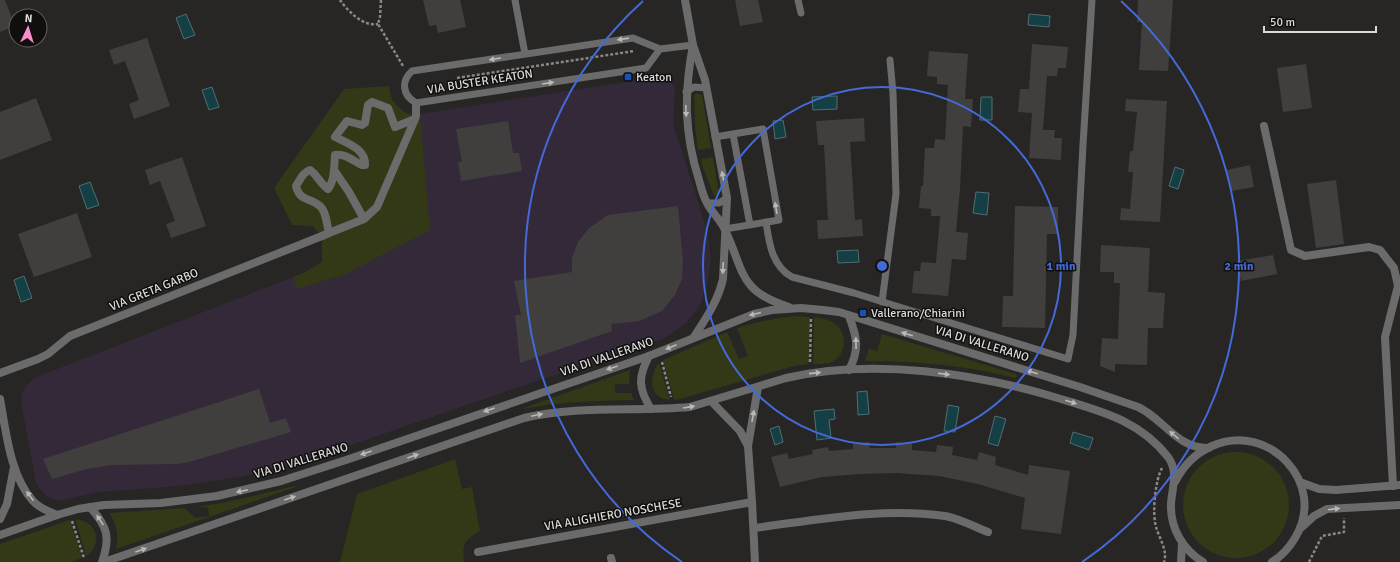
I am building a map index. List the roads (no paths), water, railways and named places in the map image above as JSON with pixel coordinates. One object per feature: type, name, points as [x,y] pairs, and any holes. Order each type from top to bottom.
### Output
[{"type":"street","points":[[685,0],[693,45],[700,63],[706,88],[727,198],[723,279],[721,289],[714,305],[694,337]]},
{"type":"street","points":[[693,45],[686,92],[687,125],[692,159],[706,203],[725,229],[742,273],[752,288],[765,298],[794,309]]},
{"type":"street","points":[[325,234],[323,210],[319,205],[302,197],[298,193],[296,186],[306,171],[310,170],[314,173],[322,184],[328,189],[334,170],[334,155],[344,155],[362,165],[365,165],[366,161],[362,153],[335,137],[347,121],[362,125],[365,123],[368,105],[372,102],[388,108],[396,127],[415,120]]},
{"type":"street","points":[[334,170],[349,192],[364,219],[377,207],[415,120],[416,103]]},
{"type":"street","points":[[1264,126],[1291,250],[1305,256],[1369,247],[1380,250],[1394,268],[1398,286],[1385,337],[1396,486],[1328,490],[1312,487],[1300,482]]},
{"type":"street","name":"VIA GRETA GARBO","points":[[0,373],[48,354],[70,336],[364,219]]},
{"type":"street","name":"VIA DI VALLERANO","points":[[0,535],[57,515],[90,506],[189,500],[218,496],[281,481],[649,356],[754,314],[772,310],[823,310],[849,316],[1126,402],[1148,411],[1180,440],[1196,446],[1209,448]]},
{"type":"street","points":[[848,370],[854,360],[856,346],[856,335],[849,316]]},
{"type":"street","points":[[649,356],[642,368],[640,383],[643,396],[651,409]]},
{"type":"street","points":[[103,562],[524,418],[564,411],[599,409],[674,409],[690,407],[801,374],[848,370],[920,371],[974,378],[1031,390],[1095,409],[1117,417],[1136,427],[1155,443],[1172,465],[1175,474],[1171,504],[1176,531],[1182,543],[1192,554],[1203,562]]},
{"type":"street","points":[[755,562],[748,446],[758,387]]},
{"type":"street","points":[[0,399],[14,467],[24,488],[33,501],[57,515]]},
{"type":"street","points":[[711,401],[740,431],[748,446]]},
{"type":"street","points":[[1174,484],[1187,464],[1209,448],[1232,440],[1247,440],[1260,444],[1273,450],[1284,459],[1294,471],[1303,488],[1305,503],[1301,528]]},
{"type":"street","points":[[0,520],[7,504],[14,467]]},
{"type":"street","name":"VIA ALIGHIERO NOSCHESE","points":[[478,552],[752,502]]},
{"type":"street","points":[[1272,562],[1288,549],[1301,528],[1314,516],[1327,510],[1400,505]]},
{"type":"street","points":[[90,506],[103,522],[108,535],[107,547],[103,562]]},
{"type":"street","points":[[754,528],[858,514],[898,513],[946,516],[988,532]]},
{"type":"street","points":[[1181,562],[1182,543]]},
{"type":"lane","points":[[515,0],[525,54]]},
{"type":"lane","points":[[798,0],[801,14]]},
{"type":"lane","points":[[766,222],[770,245],[775,260],[787,275],[882,302],[1068,359],[1073,335],[1092,0]]},
{"type":"lane","name":"VIA BUSTER KEATON","points":[[660,49],[646,68],[416,103],[410,100],[405,91],[406,79],[412,71],[633,38],[660,49],[693,45]]},
{"type":"lane","points":[[882,302],[896,194],[893,93],[890,60]]},
{"type":"lane","points":[[686,92],[694,87],[700,86],[706,88]]},
{"type":"lane","points":[[715,136],[763,129],[779,220],[725,229]]},
{"type":"lane","points":[[733,134],[750,225]]},
{"type":"lane","points":[[706,203],[719,203],[727,198]]},
{"type":"water","points":[[186,14],[195,35],[184,39],[176,18]]},
{"type":"water","points":[[1029,14],[1050,16],[1049,27],[1028,25]]},
{"type":"water","points":[[212,87],[219,107],[209,110],[202,90]]},
{"type":"water","points":[[837,96],[837,109],[813,110],[812,97]]},
{"type":"water","points":[[981,97],[992,97],[992,120],[980,120]]},
{"type":"water","points":[[783,120],[786,137],[775,139],[773,121]]},
{"type":"water","points":[[1175,167],[1184,170],[1178,189],[1169,186]]},
{"type":"water","points":[[90,182],[99,205],[87,209],[79,186]]},
{"type":"water","points":[[976,192],[989,193],[987,215],[973,213]]},
{"type":"water","points":[[858,250],[859,262],[838,263],[837,251]]},
{"type":"water","points":[[24,276],[32,298],[21,302],[14,280]]},
{"type":"water","points":[[867,391],[869,414],[858,415],[857,392]]},
{"type":"water","points":[[948,405],[959,407],[955,432],[944,431]]},
{"type":"water","points":[[834,409],[835,419],[829,420],[831,438],[817,440],[814,411]]},
{"type":"water","points":[[995,416],[1006,419],[998,446],[988,443]]},
{"type":"water","points":[[779,426],[783,442],[775,445],[770,429]]},
{"type":"water","points":[[1073,432],[1093,438],[1089,450],[1070,443]]},
{"type":"place","name":"Keaton","points":[[628,77]]},
{"type":"place","name":"Vallerano/Chiarini","points":[[863,313]]}]
